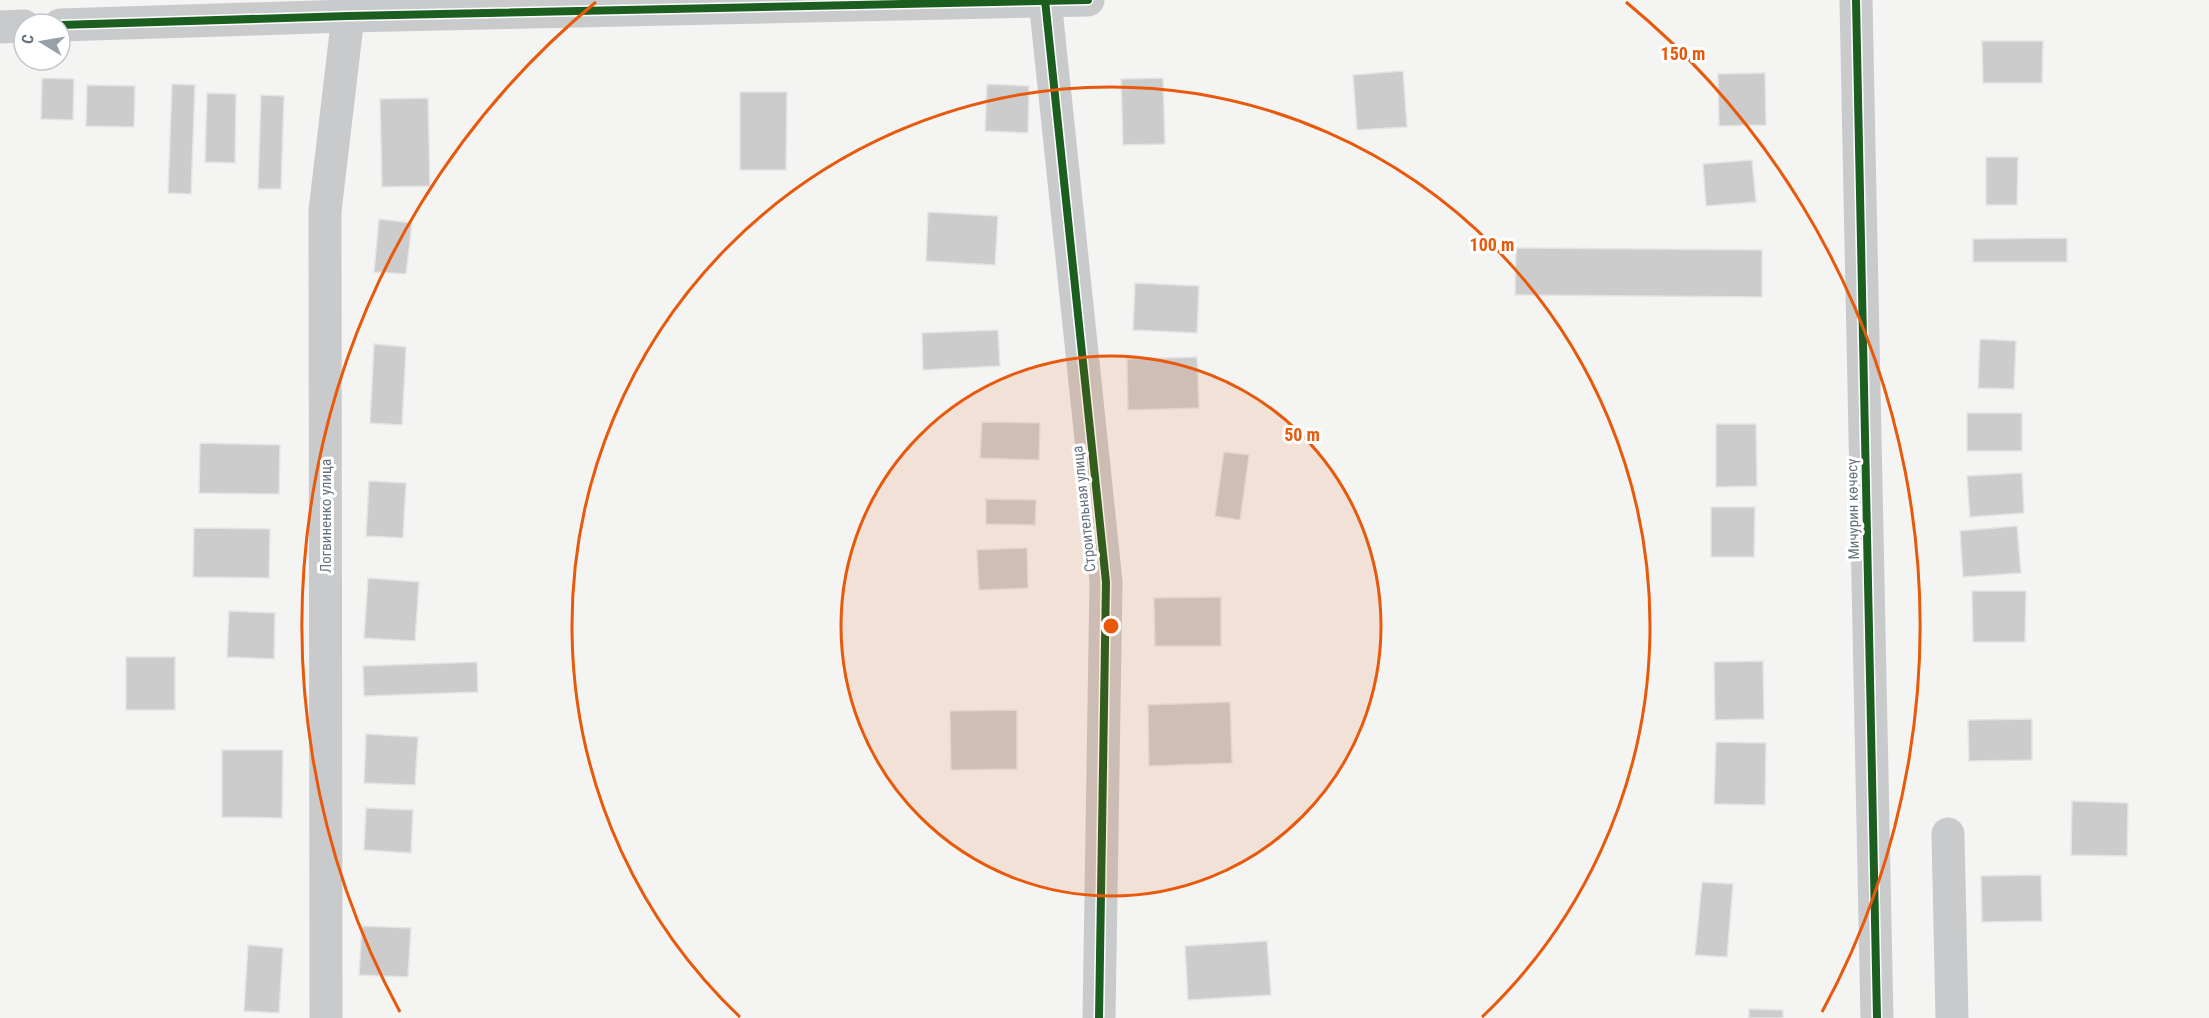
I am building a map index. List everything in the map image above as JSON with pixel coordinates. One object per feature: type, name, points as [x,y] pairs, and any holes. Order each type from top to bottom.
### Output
[{"type":"street","points":[[72,25],[348,16],[1088,0]]},
{"type":"street","name":"Мичурин көчөсү","points":[[1856,0],[1877,1018]]},
{"type":"street","name":"Строительная улица","points":[[1046,1],[1106,582],[1099,1018]]},
{"type":"street","name":"Логвиненко улица","points":[[326,1018],[325,211],[348,16]]},
{"type":"street","points":[[1948,834],[1952,1018]]},
{"type":"building","points":[[1982,41],[2043,41],[2042,83],[1983,83]]},
{"type":"building","points":[[1403,71],[1407,127],[1357,130],[1353,75]]},
{"type":"building","points":[[1765,73],[1766,125],[1719,126],[1718,74]]},
{"type":"building","points":[[42,78],[74,79],[73,120],[41,119]]},
{"type":"building","points":[[1163,78],[1165,144],[1123,145],[1121,79]]},
{"type":"building","points":[[172,84],[195,85],[191,194],[168,193]]},
{"type":"building","points":[[987,84],[1029,86],[1028,133],[985,131]]},
{"type":"building","points":[[87,85],[135,86],[134,127],[86,126]]},
{"type":"building","points":[[740,92],[787,92],[786,170],[740,170]]},
{"type":"building","points":[[207,93],[236,94],[235,163],[205,162]]},
{"type":"building","points":[[261,95],[284,96],[281,189],[258,189]]},
{"type":"building","points":[[428,98],[430,186],[382,187],[380,99]]},
{"type":"building","points":[[1986,157],[2018,157],[2017,205],[1986,205]]},
{"type":"building","points":[[1752,160],[1756,202],[1706,206],[1703,164]]},
{"type":"building","points":[[928,212],[998,216],[995,265],[926,261]]},
{"type":"building","points":[[379,219],[412,223],[406,274],[374,272]]},
{"type":"building","points":[[2067,238],[2067,262],[1973,262],[1973,239]]},
{"type":"building","points":[[1516,248],[1762,250],[1762,297],[1515,295]]},
{"type":"building","points":[[1135,283],[1199,286],[1197,333],[1133,330]]},
{"type":"building","points":[[998,330],[1000,366],[923,370],[922,333]]},
{"type":"building","points":[[1980,339],[2016,341],[2014,389],[1978,388]]},
{"type":"building","points":[[374,344],[406,347],[402,425],[370,423]]},
{"type":"building","points":[[1197,357],[1199,408],[1128,410],[1127,359]]},
{"type":"building","points":[[1967,413],[2022,413],[2022,451],[1967,451]]},
{"type":"building","points":[[982,422],[1040,423],[1039,460],[980,458]]},
{"type":"building","points":[[1716,424],[1756,424],[1757,486],[1716,487]]},
{"type":"building","points":[[200,443],[280,445],[279,494],[199,493]]},
{"type":"building","points":[[1224,452],[1249,455],[1240,520],[1215,516]]},
{"type":"building","points":[[2022,473],[2024,513],[1970,517],[1967,476]]},
{"type":"building","points":[[369,481],[406,483],[403,538],[366,536]]},
{"type":"building","points":[[986,499],[1036,500],[1035,525],[986,524]]},
{"type":"building","points":[[1711,507],[1755,507],[1754,557],[1711,557]]},
{"type":"building","points":[[2017,526],[2021,573],[1963,577],[1960,531]]},
{"type":"building","points":[[194,528],[270,529],[269,578],[193,577]]},
{"type":"building","points":[[1027,548],[1028,588],[979,590],[977,550]]},
{"type":"building","points":[[368,578],[419,582],[415,641],[364,638]]},
{"type":"building","points":[[1972,591],[2026,591],[2025,642],[1973,642]]},
{"type":"building","points":[[1221,597],[1221,646],[1155,646],[1154,598]]},
{"type":"building","points":[[229,611],[275,613],[274,659],[227,657]]},
{"type":"building","points":[[126,657],[175,657],[175,710],[126,710]]},
{"type":"building","points":[[1763,661],[1764,719],[1715,720],[1714,662]]},
{"type":"building","points":[[477,662],[478,692],[364,696],[363,666]]},
{"type":"building","points":[[1230,702],[1232,763],[1149,766],[1148,705]]},
{"type":"building","points":[[1017,710],[1017,769],[951,770],[950,711]]},
{"type":"building","points":[[2032,719],[2032,760],[1969,761],[1968,720]]},
{"type":"building","points":[[366,734],[418,737],[415,785],[364,783]]},
{"type":"building","points":[[1716,742],[1766,743],[1765,805],[1714,804]]},
{"type":"building","points":[[222,750],[283,750],[282,818],[222,817]]},
{"type":"building","points":[[2072,801],[2128,803],[2127,856],[2071,855]]},
{"type":"building","points":[[366,808],[413,810],[411,853],[364,850]]},
{"type":"building","points":[[2041,875],[2042,921],[1982,922],[1981,876]]},
{"type":"building","points":[[1702,882],[1733,884],[1727,957],[1695,955]]},
{"type":"building","points":[[362,926],[411,928],[408,977],[359,975]]},
{"type":"building","points":[[1267,941],[1271,995],[1188,1000],[1185,946]]},
{"type":"building","points":[[248,945],[283,948],[279,1013],[244,1011]]},
{"type":"building","points":[[1749,1009],[1783,1010],[1783,1018],[1749,1018]]},
{"type":"cycle path","points":[[1045,0],[1106,582],[1099,1018]]},
{"type":"cycle path","points":[[72,25],[348,16],[1088,0]]},
{"type":"cycle path","points":[[1856,0],[1877,1018]]}]
